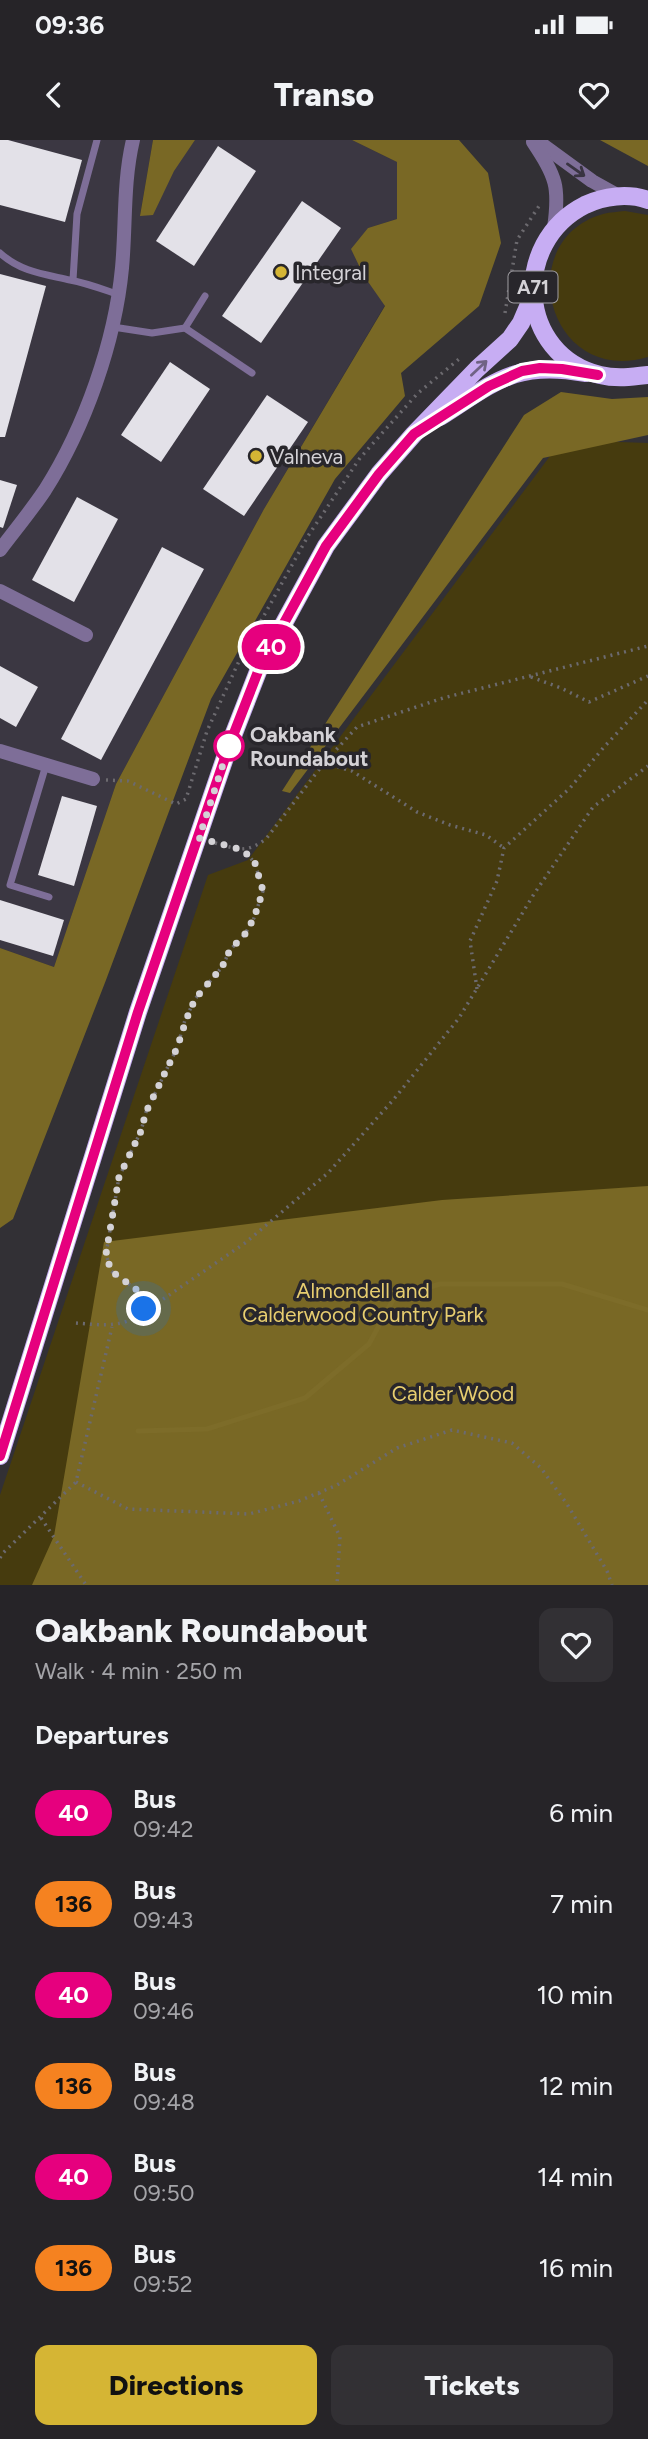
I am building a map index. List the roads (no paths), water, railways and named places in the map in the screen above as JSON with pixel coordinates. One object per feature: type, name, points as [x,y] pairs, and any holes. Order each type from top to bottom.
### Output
[{"type":"main road","name":"A71","points":[[598,375],[573,363],[553,345],[539,321],[533,295],[534,271],[541,248],[554,228],[572,212],[594,201],[619,196],[648,200]]},
{"type":"main road","name":"A71","points":[[0,1456],[138,1012],[229,746],[259,669],[326,546],[379,474],[414,434],[510,339],[522,323],[533,295]]},
{"type":"main road","name":"A71","points":[[414,434],[489,386],[522,371],[562,369],[625,379],[648,375]]},
{"type":"street","points":[[0,550],[45,490],[70,445],[113,327],[122,270],[128,163],[133,140]]},
{"type":"street","points":[[534,140],[592,181],[619,196]]},
{"type":"street","points":[[534,140],[556,185],[558,200],[554,228]]},
{"type":"street","points":[[0,591],[86,635]]},
{"type":"street","points":[[0,751],[93,779]]},
{"type":"lane","points":[[73,280],[78,214],[97,140]]},
{"type":"lane","points":[[0,253],[29,271],[73,280],[117,294]]},
{"type":"lane","points":[[185,328],[205,296]]},
{"type":"lane","points":[[113,327],[152,333],[185,328],[252,373]]},
{"type":"lane","points":[[46,765],[10,885],[49,897]]},
{"type":"waterway","points":[[138,1431],[207,1429],[305,1398],[369,1344],[394,1298],[440,1284],[562,1284],[648,1310]]},
{"type":"place","name":"Integral","points":[[281,272]]},
{"type":"place","name":"Valneva","points":[[256,456]]},
{"type":"place","name":"Oakbank Roundabout","points":[[229,746]]},
{"type":"park label","name":"Almondell and Calderwood Country Park","points":[[363,1302]]},
{"type":"park label","name":"Calder Wood","points":[[453,1393]]}]
